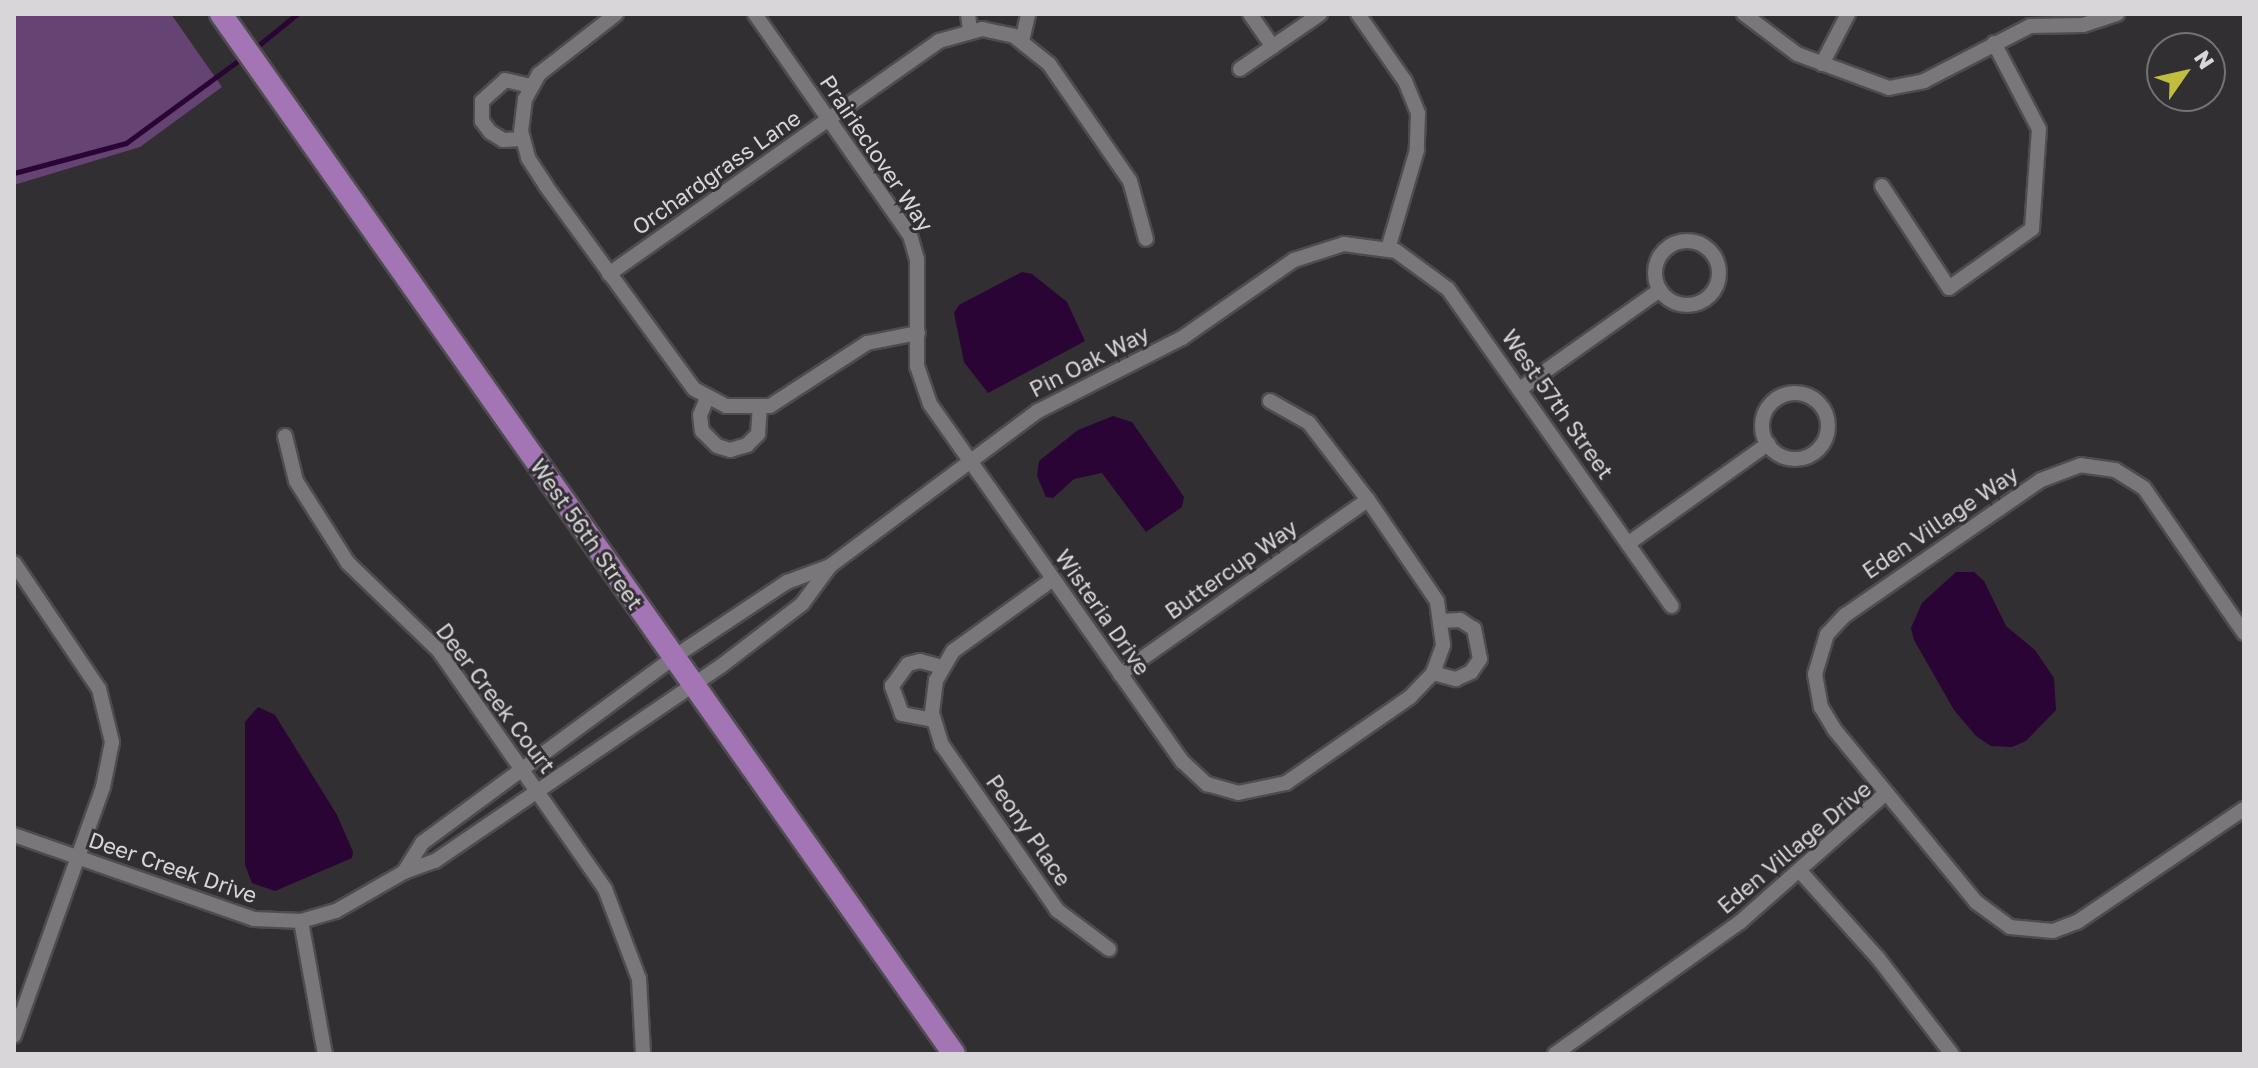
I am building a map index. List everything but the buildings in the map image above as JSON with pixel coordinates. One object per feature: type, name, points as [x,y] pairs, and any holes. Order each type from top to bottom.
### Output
[{"type":"main road","name":"West 56th Street","points":[[221,14],[954,1054]]},
{"type":"street","points":[[616,14],[548,65],[531,86],[521,115],[523,139],[528,158],[546,186],[681,374],[707,398],[726,406],[760,408],[789,397],[867,343],[918,333]]},
{"type":"street","name":"Prairieclover Way","points":[[755,14],[910,235],[917,259],[917,366],[925,395],[969,459]]},
{"type":"street","points":[[968,14],[970,30]]},
{"type":"street","points":[[1028,14],[1022,41],[1049,64],[1130,181],[1146,239]]},
{"type":"street","points":[[1250,14],[1273,47]]},
{"type":"street","points":[[1240,69],[1320,14]]},
{"type":"street","points":[[1358,14],[1405,81],[1418,113],[1417,150],[1388,249]]},
{"type":"street","points":[[1744,14],[1774,41],[1875,86],[1897,88],[1924,81],[2030,26],[2083,25],[2117,14]]},
{"type":"street","points":[[1822,64],[1848,14]]},
{"type":"street","name":"Orchardgrass Lane","points":[[609,274],[939,41],[970,30],[996,30],[1022,41]]},
{"type":"street","points":[[1882,186],[1949,288],[2032,229],[2039,129],[1994,43]]},
{"type":"street","points":[[523,139],[503,140],[490,132],[482,121],[482,101],[493,85],[505,80],[531,86]]},
{"type":"street","points":[[1696,243],[1716,258],[1719,281],[1704,300],[1680,305],[1660,290],[1656,267],[1673,245],[1696,243]]},
{"type":"street","name":"Pin Oak Way","points":[[694,685],[802,604],[830,566],[969,459],[1048,404],[1182,338],[1302,255],[1344,244],[1388,249]]},
{"type":"street","name":"West 57th Street","points":[[1388,249],[1437,277],[1520,389],[1672,606]]},
{"type":"street","points":[[1520,389],[1660,290]]},
{"type":"street","points":[[1799,393],[1818,402],[1828,423],[1816,452],[1793,459],[1768,444],[1763,421],[1776,400],[1799,393]]},
{"type":"street","points":[[707,398],[700,415],[702,431],[717,446],[730,450],[747,445],[758,434],[760,408]]},
{"type":"street","points":[[1270,401],[1309,423],[1368,500],[1437,601],[1442,648],[1433,673],[1456,679],[1471,672],[1480,659],[1474,629],[1460,620],[1441,621]]},
{"type":"street","name":"Deer Creek Court","points":[[285,436],[296,481],[348,563],[439,651],[615,907],[639,979],[643,1054]]},
{"type":"street","points":[[1629,543],[1768,444]]},
{"type":"street","name":"Wisteria Drive","points":[[969,459],[1183,762],[1207,784],[1247,793],[1286,783],[1410,697],[1433,673]]},
{"type":"street","name":"Eden Village Way","points":[[1886,793],[1821,707],[1816,666],[1827,634],[1851,610],[2041,480],[2064,469],[2089,466],[2115,470],[2137,482],[2244,633]]},
{"type":"street","name":"Buttercup Way","points":[[1120,674],[1368,500]]},
{"type":"street","points":[[14,563],[108,710],[110,758],[79,858],[14,1036]]},
{"type":"street","name":"Pin Oak Way","points":[[674,657],[787,582],[830,566]]},
{"type":"street","name":"Peony Place","points":[[1053,579],[966,639],[942,667],[933,688],[933,720],[942,745],[1057,910],[1109,949]]},
{"type":"street","name":"Deer Creek Drive","points":[[404,872],[422,843],[674,657]]},
{"type":"street","points":[[933,720],[902,714],[896,706],[893,683],[901,669],[915,662],[942,667]]},
{"type":"street","name":"Deer Creek Drive","points":[[14,835],[254,919],[301,921],[336,911],[404,872],[435,861],[694,685]]},
{"type":"street","name":"Eden Village Drive","points":[[1555,1054],[1740,922],[1886,793],[1982,908],[2010,927],[2036,932],[2061,929],[2084,918],[2244,809]]},
{"type":"street","points":[[1799,870],[1886,967],[1952,1054]]},
{"type":"street","points":[[301,921],[325,1054]]},
{"type":"shaded area","points":[[14,14],[171,14],[222,87],[140,147],[14,185]]},
{"type":"shaded area","points":[[1022,272],[1032,274],[1067,302],[1085,341],[988,393],[964,362],[954,313],[959,305]]},
{"type":"shaded area","points":[[1113,416],[1132,422],[1184,497],[1182,507],[1146,532],[1102,473],[1074,479],[1053,498],[1046,497],[1037,476],[1039,461],[1078,430]]},
{"type":"shaded area","points":[[1956,572],[1974,572],[1984,581],[2006,626],[2035,650],[2054,678],[2056,710],[2026,741],[2012,747],[1991,746],[1976,736],[1954,710],[1914,640],[1911,628],[1922,603]]},
{"type":"shaded area","points":[[258,707],[275,715],[337,815],[353,852],[352,858],[275,891],[252,883],[245,865],[245,722]]},
{"type":"waterway","points":[[255,48],[297,14]]},
{"type":"waterway","points":[[14,173],[126,143],[243,57]]}]
